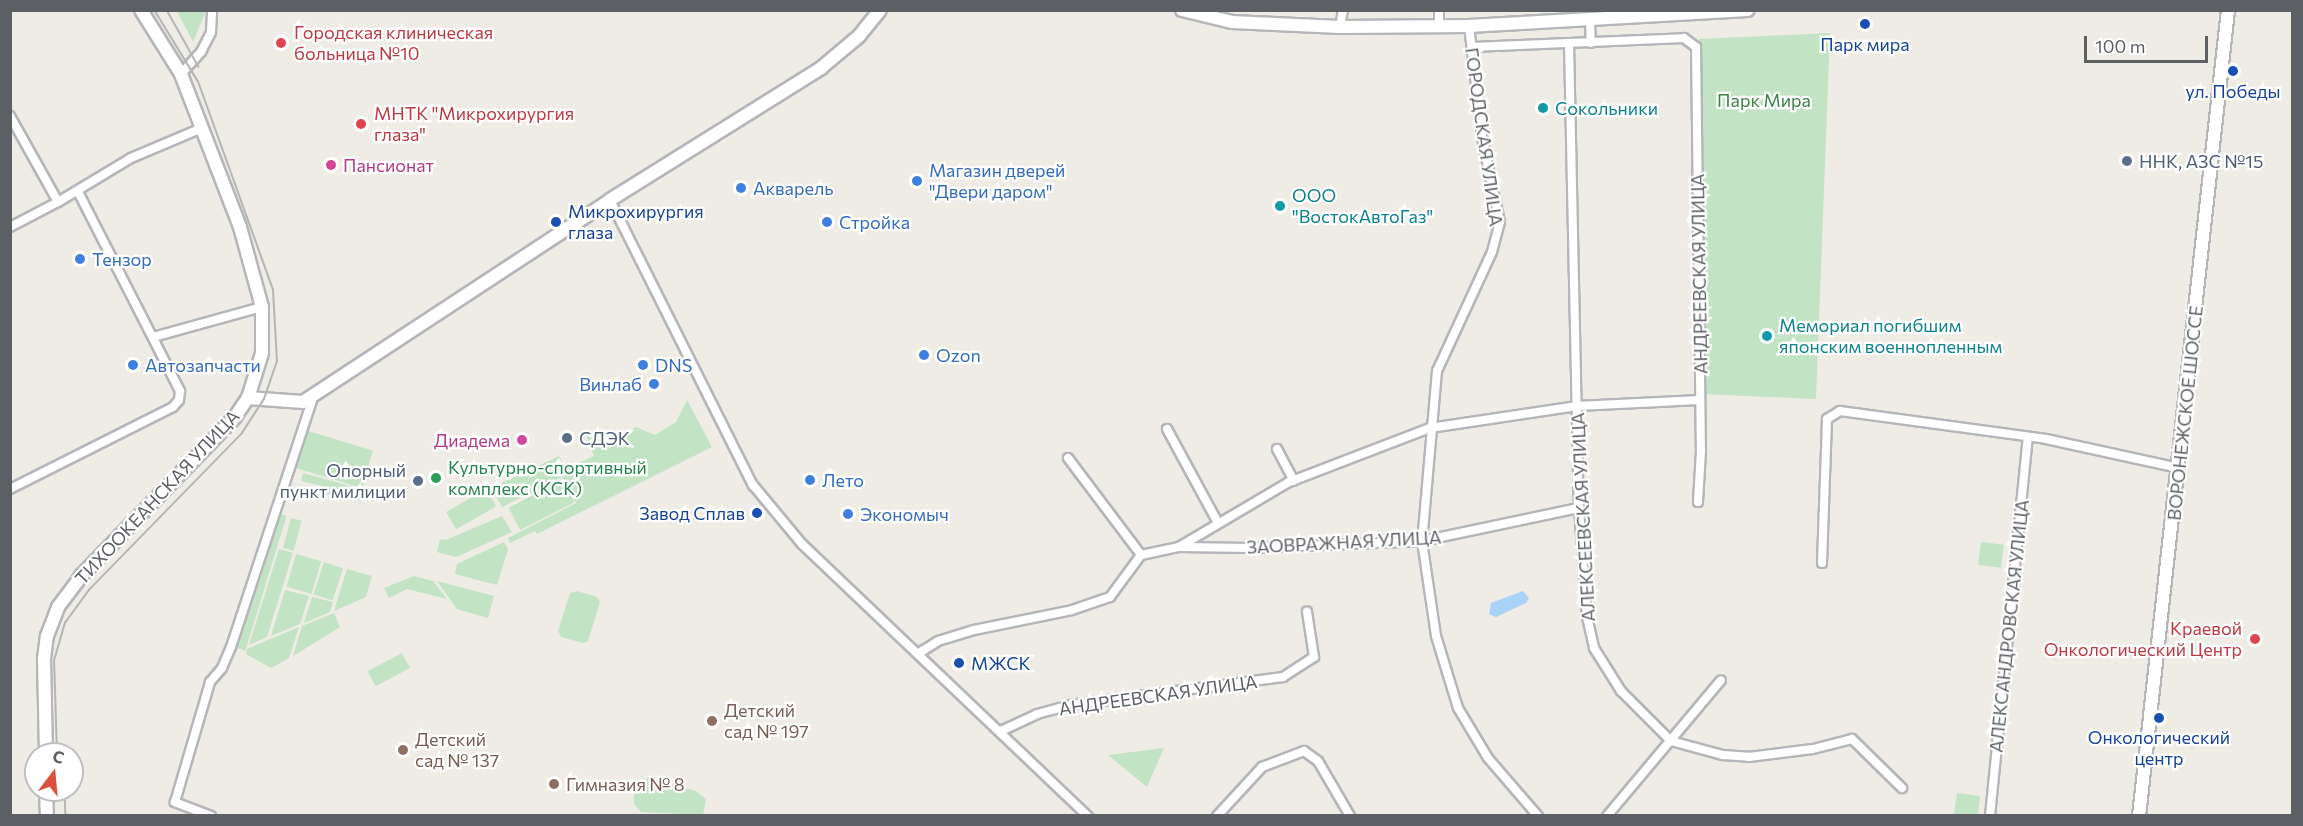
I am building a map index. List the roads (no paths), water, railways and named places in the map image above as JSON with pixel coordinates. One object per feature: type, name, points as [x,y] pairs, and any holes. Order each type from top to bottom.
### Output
[{"type":"main road","name":"ТИХООКЕАНСКАЯ УЛИЦА","points":[[46,742],[44,659],[47,636],[58,607],[81,576],[219,435],[248,398],[262,353],[262,307],[240,227],[181,74],[141,10]]},
{"type":"main road","points":[[248,398],[303,402],[610,200],[821,68],[859,36],[880,10]]},
{"type":"main road","points":[[1182,10],[1232,22],[1340,27],[1469,26],[1748,10]]},
{"type":"main road","name":"ВОРОНЕЖСКОЕ ШОССЕ","points":[[2139,816],[2228,10]]},
{"type":"street","points":[[181,74],[201,52],[211,32],[212,10]]},
{"type":"street","points":[[1340,27],[1343,10]]},
{"type":"street","points":[[1439,10],[1439,26]]},
{"type":"street","points":[[1472,47],[1591,43],[1590,20]]},
{"type":"street","name":"ГОРОДСКАЯ УЛИЦА","points":[[1469,26],[1482,143],[1500,222],[1492,252],[1437,371],[1430,428],[1422,541],[1436,636],[1458,708],[1488,758],[1538,816]]},
{"type":"street","name":"АНДРЕЕВСКАЯ УЛИЦА","points":[[1591,43],[1684,38],[1696,47],[1700,400],[1698,502]]},
{"type":"street","name":"АЛЕКСЕЕВСКАЯ УЛИЦА","points":[[1569,44],[1579,508],[1587,617],[1594,648],[1621,691],[1671,741],[1723,755],[1749,757],[1813,750],[1852,739],[1902,788]]},
{"type":"street","points":[[10,116],[58,202]]},
{"type":"street","points":[[11,226],[78,192],[131,158],[202,128]]},
{"type":"street","points":[[10,489],[173,407],[179,400],[180,391],[78,192]]},
{"type":"street","points":[[610,200],[753,486],[802,544],[1088,816]]},
{"type":"street","points":[[153,337],[262,307]]},
{"type":"street","points":[[211,816],[175,802],[210,682],[222,668],[231,647],[314,395]]},
{"type":"street","points":[[919,654],[938,641],[974,630],[1072,610],[1110,597],[1141,555],[1179,547],[1298,479],[1430,428],[1577,406],[1700,400]]},
{"type":"street","points":[[1822,564],[1827,419],[1833,414],[2028,437],[2179,468]]},
{"type":"street","points":[[1167,429],[1218,524]]},
{"type":"street","name":"АЛЕКСАНДРОВСКАЯ УЛИЦА","points":[[1990,816],[2028,437]]},
{"type":"street","points":[[1277,449],[1298,479]]},
{"type":"street","points":[[1068,458],[1141,555]]},
{"type":"street","name":"ЗАОВРАЖНАЯ УЛИЦА","points":[[1179,547],[1251,548],[1422,541],[1579,508]]},
{"type":"street","name":"АНДРЕЕВСКАЯ УЛИЦА","points":[[1001,731],[1037,714],[1070,705],[1283,677],[1314,657],[1307,612]]},
{"type":"street","points":[[1607,816],[1721,680]]},
{"type":"street","points":[[1217,816],[1262,767],[1284,755],[1304,751],[1324,769],[1350,816]]},
{"type":"water","points":[[1523,591],[1529,598],[1526,603],[1496,617],[1489,614],[1491,603]]},
{"type":"tram line","points":[[57,742],[54,661],[65,623],[89,590],[242,433],[264,399],[277,362],[273,290],[198,82],[154,10]]},
{"type":"tram line","points":[[167,10],[199,67]]},
{"type":"tram line","points":[[65,802],[66,816]]},
{"type":"place","name":"Парк мира","points":[[1865,24]]},
{"type":"place","name":"Городская клиническая больница №10","points":[[281,43]]},
{"type":"place","name":"ул. Победы","points":[[2233,71]]},
{"type":"place","name":"Сокольники","points":[[1543,108]]},
{"type":"place","name":"МНТК \"Микрохирургия глаза\"","points":[[361,124]]},
{"type":"place","name":"ННК, АЗС №15","points":[[2127,161]]},
{"type":"place","name":"Пансионат","points":[[331,165]]},
{"type":"place","name":"Магазин дверей \"Двери даром\"","points":[[917,181]]},
{"type":"place","name":"Акварель","points":[[741,188]]},
{"type":"place","name":"ООО \"ВостокАвтоГаз\"","points":[[1280,206]]},
{"type":"place","name":"Микрохирургия глаза","points":[[556,222]]},
{"type":"place","name":"Стройка","points":[[827,222]]},
{"type":"place","name":"Тензор","points":[[80,259]]},
{"type":"place","name":"Мемориал погибшим японским военнопленным","points":[[1767,336]]},
{"type":"place","name":"Ozon","points":[[924,355]]},
{"type":"place","name":"Автозапчасти","points":[[133,365]]},
{"type":"place","name":"DNS","points":[[643,365]]},
{"type":"place","name":"Винлаб","points":[[654,384]]},
{"type":"place","name":"СДЭК","points":[[567,438]]},
{"type":"place","name":"Диадема","points":[[522,440]]},
{"type":"place","name":"Культурно-спортивный комплекс (КСК)","points":[[436,478]]},
{"type":"place","name":"Лето","points":[[810,480]]},
{"type":"place","name":"Опорный пункт милиции","points":[[418,481]]},
{"type":"place","name":"Завод Сплав","points":[[757,513]]},
{"type":"place","name":"Экономыч","points":[[848,514]]},
{"type":"place","name":"Краевой Онкологический Центр","points":[[2255,639]]},
{"type":"place","name":"МЖСК","points":[[959,663]]},
{"type":"place","name":"Онкологический центр","points":[[2159,718]]},
{"type":"place","name":"Детский сад № 197","points":[[712,721]]},
{"type":"place","name":"Детский сад № 137","points":[[403,750]]},
{"type":"place","name":"Гимназия № 8","points":[[554,784]]},
{"type":"park label","name":"Парк Мира","points":[[1764,100]]}]
